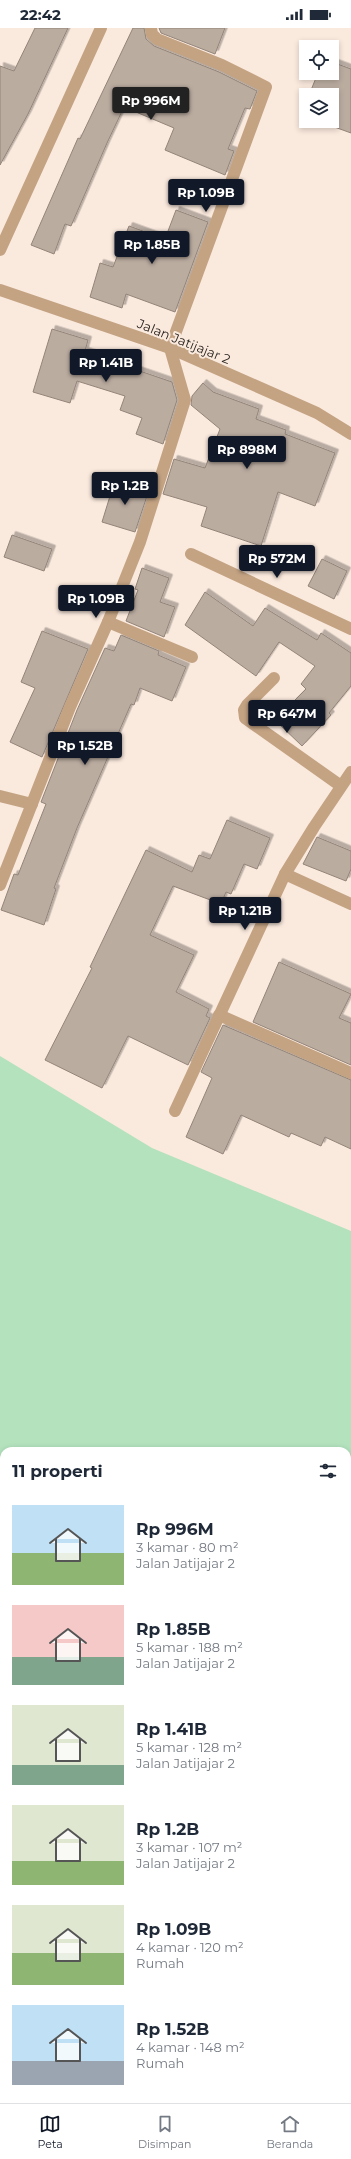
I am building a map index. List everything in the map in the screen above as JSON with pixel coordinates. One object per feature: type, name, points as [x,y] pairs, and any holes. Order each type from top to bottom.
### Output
[{"type":"street","points":[[0,250],[102,28]]},
{"type":"street","points":[[0,884],[70,706],[108,622],[140,542],[185,400],[170,348],[266,87],[222,65],[157,38],[152,34],[151,28]]},
{"type":"street","name":"Jalan Jatijajar 2","points":[[0,290],[170,348],[317,413],[351,434]]},
{"type":"street","points":[[191,554],[351,629]]},
{"type":"street","points":[[108,622],[192,657]]},
{"type":"street","points":[[274,678],[247,705],[244,710],[245,718],[341,786]]},
{"type":"street","points":[[176,1111],[285,874],[351,772]]},
{"type":"street","points":[[0,796],[32,804]]},
{"type":"street","points":[[285,874],[351,904]]},
{"type":"street","points":[[219,1015],[351,1073]]},
{"type":"green space","points":[[0,1056],[152,1148],[351,1231],[351,1447],[0,1447]]},
{"type":"building","points":[[35,28],[68,28],[28,114],[0,165],[0,66],[14,71]]},
{"type":"building","points":[[133,28],[144,28],[146,39],[154,46],[219,72],[257,91],[250,109],[245,108],[228,149],[234,151],[225,175],[165,150],[174,128],[124,107],[71,226],[65,224],[54,254],[31,245],[78,138],[80,139]]},
{"type":"building","points":[[159,28],[225,28],[215,54],[161,33]]},
{"type":"building","points":[[339,65],[351,69],[351,133],[337,128],[339,128],[339,88],[312,88],[315,80],[339,80]]},
{"type":"building","points":[[176,210],[208,222],[175,312],[126,294],[122,308],[90,297],[100,263],[113,267],[129,226],[165,239]]},
{"type":"building","points":[[52,329],[88,340],[85,351],[132,366],[131,368],[172,382],[177,400],[163,444],[136,434],[142,418],[120,410],[125,396],[77,381],[70,403],[33,392]]},
{"type":"building","points":[[203,383],[213,392],[259,409],[256,419],[286,430],[285,434],[335,453],[315,506],[278,492],[261,546],[201,526],[207,507],[163,494],[174,459],[205,468],[220,429],[191,405],[192,396]]},
{"type":"building","points":[[115,480],[149,490],[135,532],[102,522]]},
{"type":"building","points":[[12,535],[52,549],[44,571],[4,557]]},
{"type":"building","points":[[322,559],[347,571],[334,599],[308,586]]},
{"type":"building","points":[[142,568],[169,578],[160,602],[175,607],[164,637],[126,621],[138,590],[135,589]]},
{"type":"building","points":[[205,592],[253,626],[265,608],[317,640],[321,633],[351,653],[351,686],[329,713],[331,715],[302,746],[276,721],[287,709],[293,712],[297,705],[293,702],[306,689],[301,684],[315,666],[279,642],[256,676],[185,625]]},
{"type":"building","points":[[42,631],[88,649],[42,757],[10,742],[35,688],[21,682]]},
{"type":"building","points":[[121,635],[159,651],[158,655],[186,667],[172,701],[140,688],[134,705],[131,704],[77,828],[54,888],[56,889],[44,925],[1,910],[14,874],[18,875],[46,804],[41,802],[77,710],[105,648],[114,651]]},
{"type":"building","points":[[227,820],[270,838],[257,869],[244,864],[231,894],[226,892],[221,904],[173,886],[150,935],[194,955],[176,992],[209,1009],[206,1016],[210,1018],[188,1065],[128,1036],[102,1088],[45,1060],[92,968],[90,967],[146,850],[192,872],[199,855],[210,859]]},
{"type":"building","points":[[317,837],[351,851],[351,869],[346,881],[303,864]]},
{"type":"building","points":[[279,962],[351,994],[339,1018],[351,1023],[351,1065],[253,1022]]},
{"type":"building","points":[[223,1025],[351,1080],[351,1149],[325,1137],[321,1146],[291,1133],[289,1137],[241,1115],[223,1154],[186,1137],[212,1078],[201,1072]]}]
